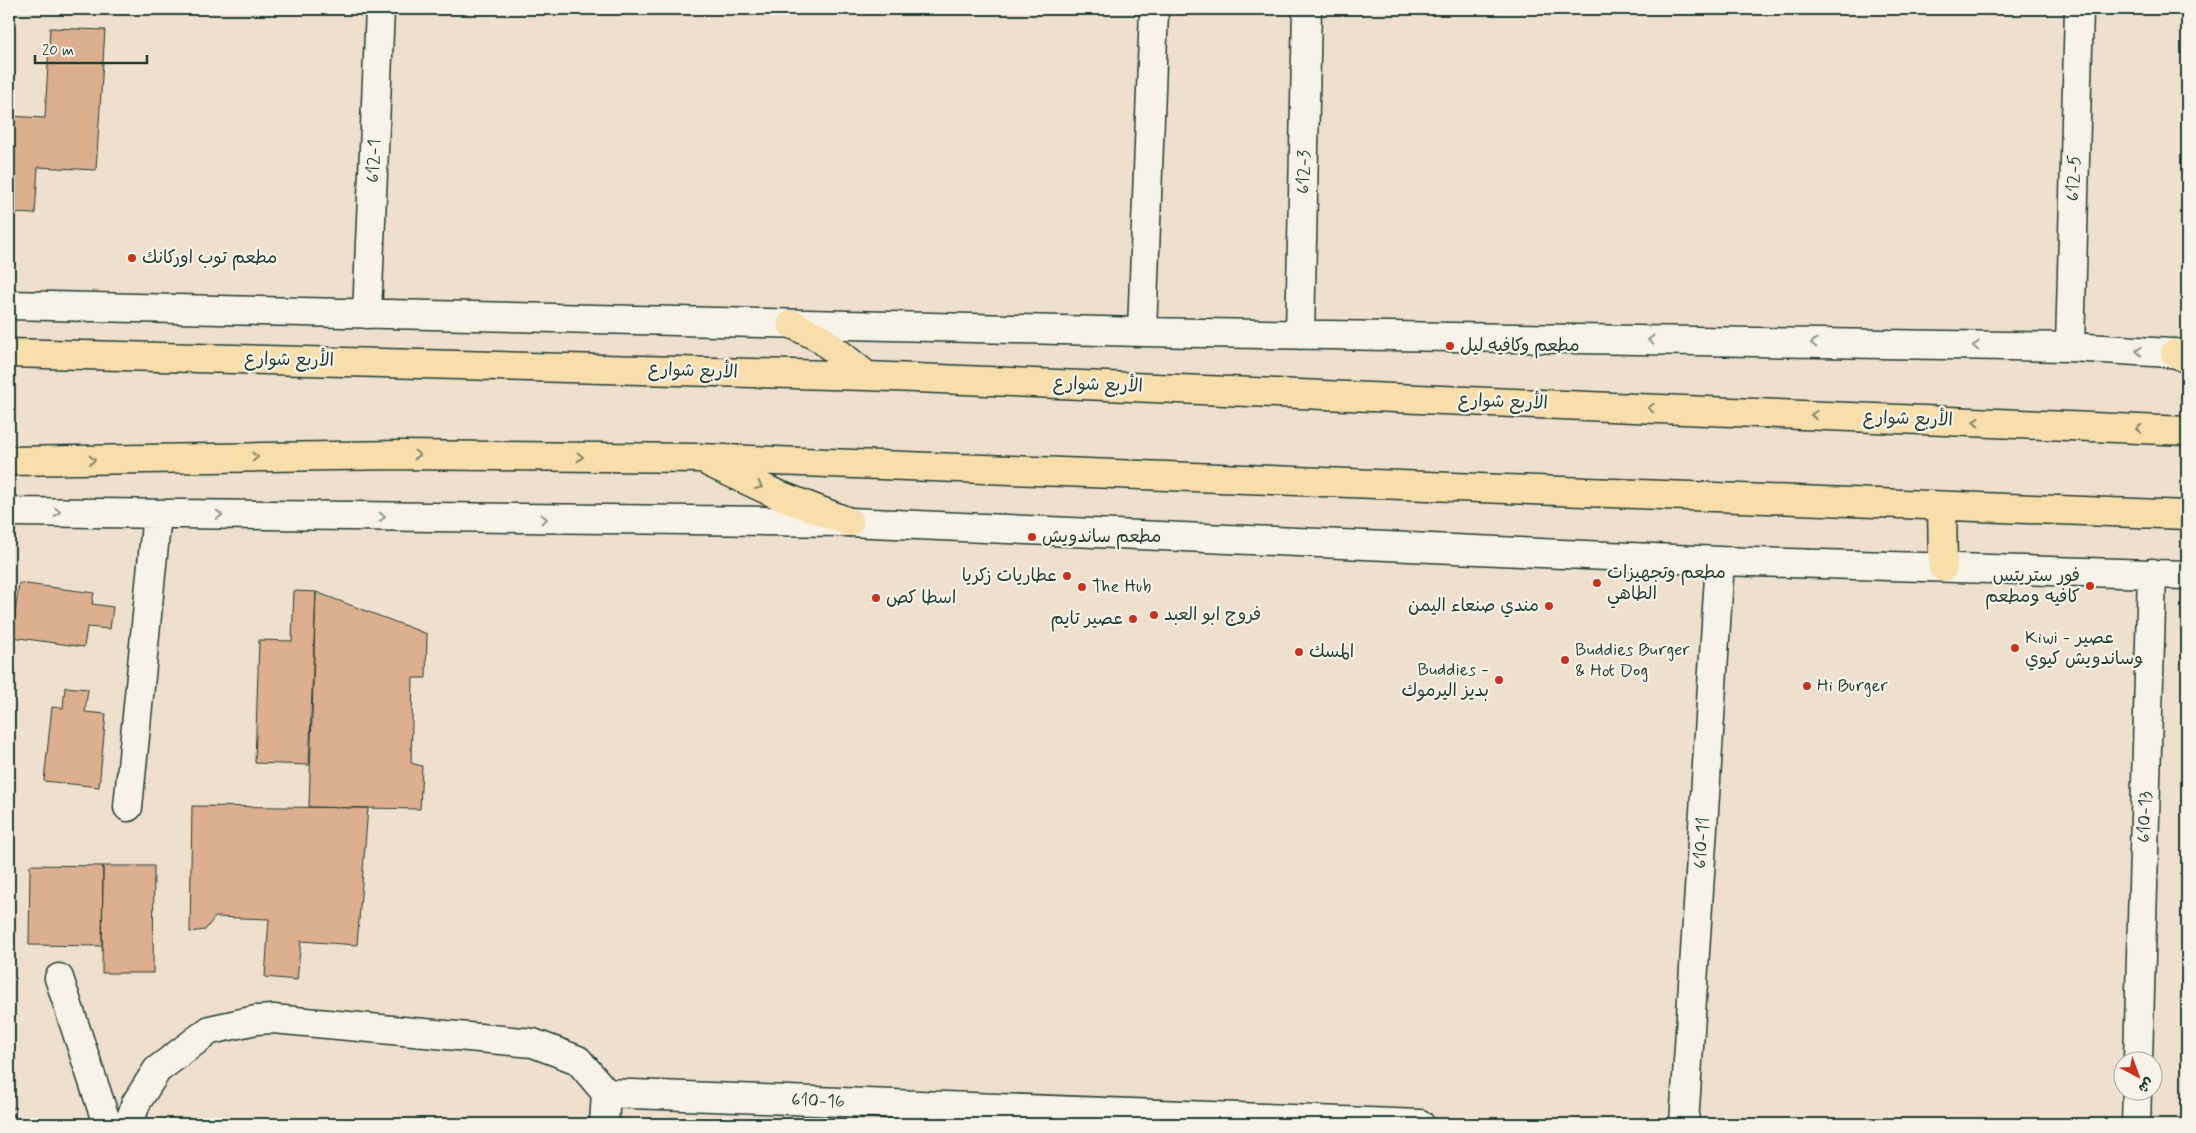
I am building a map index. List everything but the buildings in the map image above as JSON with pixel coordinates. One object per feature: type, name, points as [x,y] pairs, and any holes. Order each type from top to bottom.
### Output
[{"type":"main road","points":[[792,324],[820,338],[867,376]]},
{"type":"main road","name":"الأربع شوارع","points":[[9,353],[867,376],[2187,431]]},
{"type":"main road","points":[[9,461],[401,455],[699,458],[2187,515]]},
{"type":"main road","points":[[699,458],[774,493],[849,522]]},
{"type":"main road","points":[[1942,506],[1943,567]]},
{"type":"street","name":"612-1","points":[[367,314],[380,9]]},
{"type":"street","points":[[1142,332],[1154,9]]},
{"type":"street","name":"612-3","points":[[1300,335],[1307,9]]},
{"type":"street","name":"612-5","points":[[2070,348],[2079,9]]},
{"type":"street","points":[[9,305],[1142,332],[2070,348],[2183,355]]},
{"type":"street","points":[[9,509],[15,512],[849,522],[1720,561],[2187,575]]},
{"type":"street","points":[[128,807],[157,514]]},
{"type":"street","name":"610-11","points":[[1684,1124],[1720,561]]},
{"type":"street","name":"610-13","points":[[2138,1050],[2152,573]]},
{"type":"street","points":[[59,978],[106,1124]]},
{"type":"street","points":[[129,1124],[136,1102],[157,1070],[210,1030],[256,1020],[273,1019],[533,1044],[578,1060],[606,1093],[604,1124]]},
{"type":"street","name":"610-16","points":[[606,1093],[1420,1124]]},
{"type":"street","points":[[2136,1124],[2137,1100]]},
{"type":"path","points":[[9,1098],[16,1124]]},
{"type":"place","name":"مطعم توب اوركانك","points":[[132,258]]},
{"type":"place","name":"مطعم وكافيه ليل","points":[[1450,346]]},
{"type":"place","name":"مطعم ساندويش","points":[[1032,537]]},
{"type":"place","name":"عطاريات زكريا","points":[[1067,576]]},
{"type":"place","name":"مطعم وتجهيزات الطاهي","points":[[1597,583]]},
{"type":"place","name":"فور ستريتس كافيه ومطعم","points":[[2090,586]]},
{"type":"place","name":"The Hub","points":[[1082,587]]},
{"type":"place","name":"اسطا كص","points":[[876,598]]},
{"type":"place","name":"مندي صنعاء اليمن","points":[[1549,606]]},
{"type":"place","name":"فروج ابو العبد","points":[[1154,615]]},
{"type":"place","name":"عصير تايم","points":[[1133,619]]},
{"type":"place","name":"Kiwi - عصير وساندويش كيوي","points":[[2015,648]]},
{"type":"place","name":"المسك","points":[[1299,652]]},
{"type":"place","name":"Buddies Burger & Hot Dog","points":[[1565,660]]},
{"type":"place","name":"Buddies - بديز اليرموك","points":[[1499,680]]},
{"type":"place","name":"Hi Burger","points":[[1807,686]]}]
